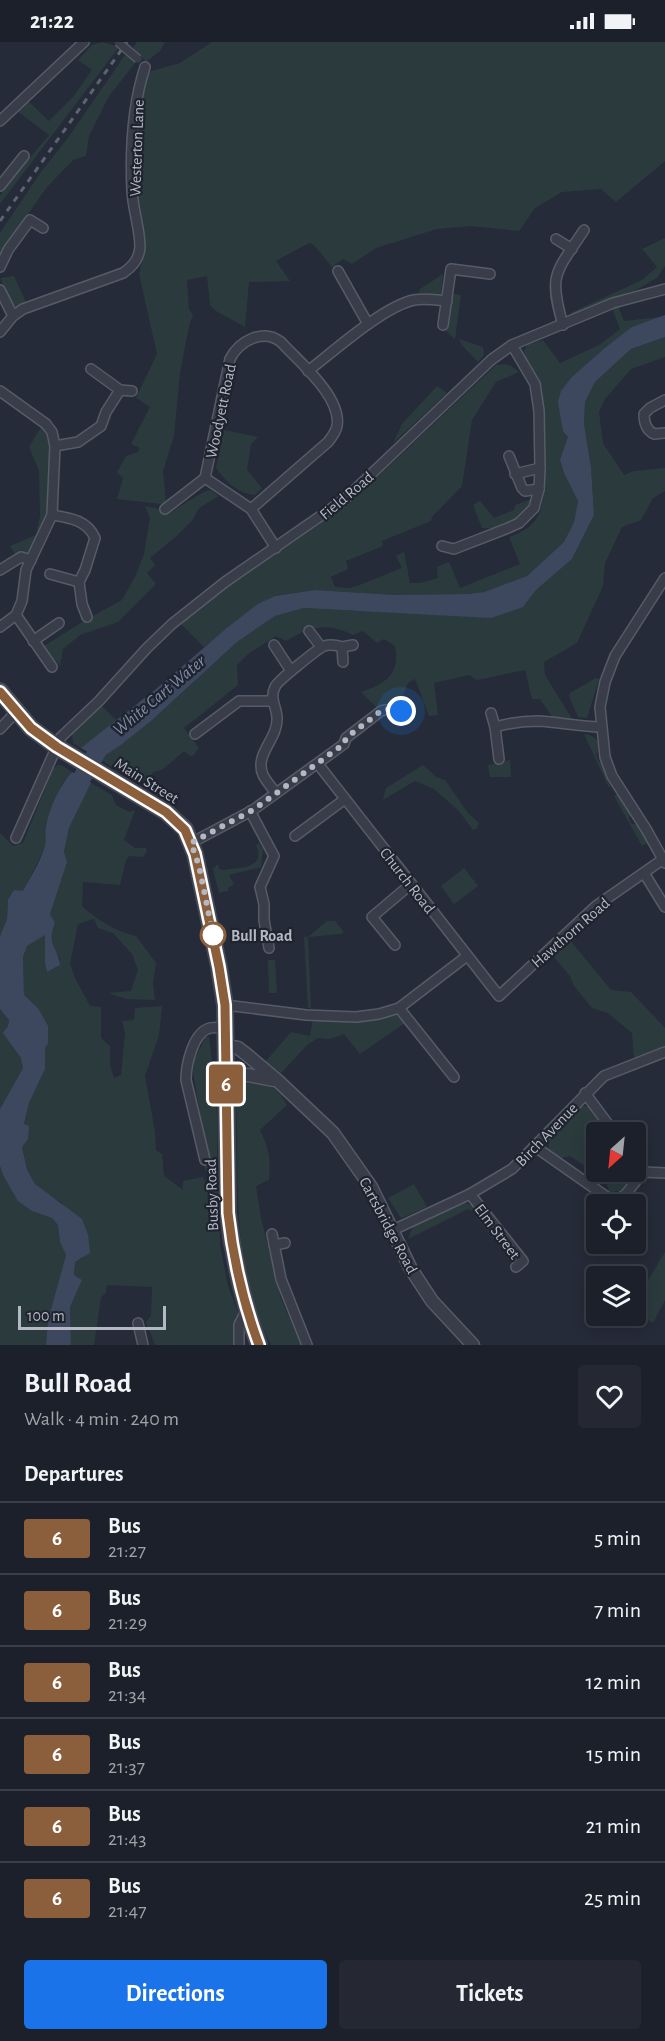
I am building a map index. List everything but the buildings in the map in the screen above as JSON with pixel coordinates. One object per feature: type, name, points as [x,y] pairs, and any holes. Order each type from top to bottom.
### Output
[{"type":"main road","name":"Main Street","points":[[0,692],[31,728],[57,747],[175,819],[185,830],[199,866],[217,951],[225,1005],[226,1076]]},
{"type":"main road","name":"Busby Road","points":[[226,1076],[228,1213],[246,1311],[259,1345]]},
{"type":"street","points":[[0,121],[84,42]]},
{"type":"street","points":[[118,42],[138,59]]},
{"type":"street","name":"Westerton Lane","points":[[13,316],[23,309],[123,273],[135,265],[140,247],[132,191],[133,117],[145,68]]},
{"type":"street","points":[[0,186],[24,156]]},
{"type":"street","points":[[0,168],[10,174]]},
{"type":"street","points":[[0,267],[8,250],[30,220],[43,228]]},
{"type":"street","points":[[563,325],[555,298],[554,282],[556,273],[584,230]]},
{"type":"street","points":[[556,239],[572,249]]},
{"type":"street","points":[[443,325],[451,269],[490,274]]},
{"type":"street","points":[[339,271],[368,324]]},
{"type":"street","name":"Field Road","points":[[16,838],[65,731],[99,702],[147,648],[172,624],[225,582],[345,499],[491,360],[512,345],[613,303],[665,289]]},
{"type":"street","points":[[0,290],[13,316],[0,332]]},
{"type":"street","points":[[308,371],[368,324],[402,304],[426,298],[447,301]]},
{"type":"street","name":"Woodyett Road","points":[[251,509],[328,442],[337,428],[338,416],[334,404],[308,371],[276,337],[268,335],[251,338],[234,350],[227,370],[205,478],[251,509],[276,548]]},
{"type":"street","points":[[442,546],[454,549],[519,523],[534,508],[540,468],[539,411],[535,384],[512,345]]},
{"type":"street","points":[[91,369],[120,390],[132,391]]},
{"type":"street","points":[[56,446],[78,442],[100,426],[120,390]]},
{"type":"street","points":[[0,391],[46,424],[52,432],[56,446],[52,515],[26,570],[22,601],[16,615],[0,627]]},
{"type":"street","points":[[665,400],[644,414],[644,421],[646,427],[654,434],[665,432]]},
{"type":"street","points":[[509,456],[515,474],[525,491],[538,489]]},
{"type":"street","points":[[515,474],[540,468]]},
{"type":"street","points":[[165,509],[205,478]]},
{"type":"street","points":[[52,515],[77,521],[89,527],[94,538],[85,570],[78,582],[87,618]]},
{"type":"street","points":[[0,570],[21,557],[31,560]]},
{"type":"street","points":[[50,574],[78,582]]},
{"type":"street","points":[[664,862],[612,776],[605,757],[601,727],[602,695],[615,656],[665,578]]},
{"type":"street","points":[[16,615],[52,667]]},
{"type":"street","points":[[33,641],[60,623]]},
{"type":"street","points":[[309,631],[321,647]]},
{"type":"street","points":[[276,793],[262,774],[260,760],[274,732],[277,717],[272,701],[275,687],[321,647],[333,644],[342,647],[353,645]]},
{"type":"street","points":[[274,645],[291,671]]},
{"type":"street","points":[[342,647],[343,663]]},
{"type":"street","points":[[195,734],[239,701],[272,701]]},
{"type":"street","points":[[191,843],[250,811],[318,764],[344,744],[346,738],[381,711],[387,709],[401,711],[406,716]]},
{"type":"street","points":[[0,729],[16,712]]},
{"type":"street","points":[[491,713],[499,759]]},
{"type":"street","points":[[495,727],[538,721],[601,727]]},
{"type":"street","name":"Church Road","points":[[318,764],[499,996]]},
{"type":"street","points":[[295,836],[345,799]]},
{"type":"street","points":[[250,811],[274,856],[260,887],[269,948]]},
{"type":"street","name":"Hawthorn Road","points":[[499,996],[597,906],[664,862]]},
{"type":"street","points":[[644,873],[665,907]]},
{"type":"street","points":[[395,945],[372,917],[411,884]]},
{"type":"street","points":[[225,1005],[306,1015],[356,1017],[399,1008],[467,956]]},
{"type":"street","points":[[399,1008],[454,1077]]},
{"type":"street","points":[[205,1160],[186,1080],[186,1067],[202,1033],[209,1028],[225,1027]]},
{"type":"street","name":"Cartsbridge Road","points":[[225,1046],[238,1048],[279,1081],[333,1133],[371,1186],[411,1269],[432,1301],[473,1345]]},
{"type":"street","name":"Birch Avenue","points":[[393,1230],[470,1194],[512,1169],[603,1076],[665,1052]]},
{"type":"street","points":[[226,1076],[248,1075],[279,1081]]},
{"type":"street","points":[[585,1094],[606,1122]]},
{"type":"street","points":[[534,1146],[601,1194]]},
{"type":"street","points":[[646,1172],[665,1173]]},
{"type":"street","points":[[626,1194],[635,1182]]},
{"type":"street","name":"Elm Street","points":[[470,1194],[523,1261],[516,1267]]},
{"type":"street","points":[[272,1234],[280,1279],[307,1345]]},
{"type":"street","points":[[274,1245],[285,1243]]},
{"type":"street","name":"Busby Road","points":[[239,1345],[239,1325],[246,1311]]},
{"type":"street","points":[[138,1323],[143,1345]]},
{"type":"shaded area","points":[[102,42],[119,47],[0,204],[0,196],[7,185],[49,135],[17,111],[28,101],[49,121],[73,97],[92,70],[78,60],[92,45]]},
{"type":"shaded area","points":[[137,42],[165,42],[160,51],[146,62],[133,48]]},
{"type":"shaded area","points":[[212,42],[665,42],[665,161],[616,202],[601,189],[562,192],[535,208],[519,231],[470,226],[437,229],[376,248],[352,264],[343,259],[332,267],[314,245],[309,243],[276,261],[290,281],[249,282],[245,327],[216,311],[210,305],[207,276],[187,280],[189,309],[193,315],[180,373],[174,436],[163,471],[166,502],[161,504],[117,499],[123,478],[117,472],[126,456],[138,452],[140,448],[131,444],[150,407],[136,398],[157,354],[139,274],[144,253],[135,179],[138,108],[148,72],[180,63]]},
{"type":"shaded area","points":[[127,52],[136,62],[109,96],[89,136],[86,156],[73,160],[47,187],[0,254],[0,233]]},
{"type":"shaded area","points":[[665,238],[665,266],[657,278],[636,290],[573,315],[570,313],[642,280],[657,267],[642,249]]},
{"type":"shaded area","points":[[443,274],[441,294],[419,293],[420,289]]},
{"type":"shaded area","points":[[14,276],[26,302],[16,307],[7,298],[1,278]]},
{"type":"shaded area","points":[[453,294],[461,295],[455,339],[446,331]]},
{"type":"shaded area","points":[[618,306],[624,321],[660,317],[606,347],[560,460],[578,501],[574,522],[564,542],[527,576],[484,592],[468,594],[395,595],[315,590],[275,596],[258,605],[204,647],[181,624],[207,601],[349,504],[496,365],[500,364],[509,365],[519,372],[496,382],[472,420],[462,486],[432,517],[431,521],[382,541],[383,546],[346,561],[348,569],[331,577],[335,587],[357,586],[402,568],[396,556],[404,552],[410,583],[438,578],[437,567],[449,562],[460,588],[520,564],[509,537],[525,530],[535,520],[539,514],[544,489],[540,380],[526,359],[524,351],[527,345],[543,340],[560,363],[599,345],[620,329],[612,308]]},
{"type":"shaded area","points":[[665,337],[665,357],[631,369],[605,399],[599,412],[603,443],[624,475],[634,471],[665,468],[665,491],[653,498],[641,520],[622,527],[605,563],[603,586],[577,643],[544,662],[545,675],[572,719],[553,718],[540,699],[532,699],[525,670],[477,680],[469,675],[434,683],[438,715],[429,716],[415,679],[408,683],[401,700],[404,707],[396,705],[378,709],[361,692],[384,681],[393,671],[396,664],[395,646],[384,639],[377,643],[363,631],[353,635],[327,627],[311,629],[286,641],[276,636],[248,654],[237,665],[238,685],[184,728],[199,748],[192,757],[184,751],[162,770],[153,772],[146,786],[139,778],[124,774],[100,759],[151,721],[237,642],[275,616],[304,608],[358,611],[523,607],[536,590],[572,559],[594,515],[591,467],[584,424],[585,402],[595,382],[631,349]]},
{"type":"shaded area","points":[[459,339],[483,347],[484,355],[478,362],[461,344]]},
{"type":"shaded area","points":[[437,386],[447,393],[393,443],[402,424]]},
{"type":"shaded area","points":[[41,427],[48,434],[50,441],[47,514],[28,552],[15,554],[10,546],[36,535],[40,516],[39,471],[29,447]]},
{"type":"shaded area","points":[[224,430],[258,437],[251,444],[247,470],[262,488],[255,495],[233,486],[216,468]]},
{"type":"shaded area","points":[[210,490],[219,496],[199,508],[192,521],[150,558],[155,565],[147,573],[156,584],[118,622],[80,635],[63,649],[60,666],[44,646],[122,600],[136,575],[144,554],[150,518],[145,506],[156,508],[167,515]]},
{"type":"shaded area","points":[[531,499],[525,513],[513,523],[490,528],[482,528],[473,505],[480,501],[494,518],[514,510],[515,505]]},
{"type":"shaded area","points":[[596,678],[599,679],[587,718],[578,717],[569,696],[570,693]]},
{"type":"shaded area","points":[[101,705],[117,721],[81,748],[73,743],[72,735]]},
{"type":"shaded area","points":[[584,734],[592,736],[597,741],[596,755],[609,775],[607,779],[609,788]]},
{"type":"shaded area","points":[[510,760],[511,777],[490,777],[488,765]]},
{"type":"shaded area","points":[[58,765],[72,772],[63,782],[54,801],[45,828],[45,847],[23,892],[14,890],[8,898],[7,919],[0,936],[0,833],[13,846],[23,843],[53,769]]},
{"type":"shaded area","points":[[423,765],[436,777],[445,780],[468,813],[479,823],[477,828],[473,830],[459,811],[434,789],[415,781],[383,800],[386,788]]},
{"type":"shaded area","points":[[91,783],[112,795],[116,805],[129,812],[135,810],[124,840],[135,848],[146,848],[147,851],[143,857],[129,856],[120,885],[83,882],[82,906],[107,924],[136,936],[156,963],[153,983],[155,1000],[126,999],[108,993],[131,991],[138,970],[132,954],[113,933],[98,928],[94,919],[78,924],[70,964],[90,1006],[101,1007],[101,1038],[110,1046],[110,1065],[114,1078],[121,1075],[125,1033],[122,1021],[134,1020],[135,1008],[162,1006],[159,1035],[145,1076],[156,1150],[162,1154],[164,1176],[183,1190],[183,1181],[203,1177],[209,1185],[209,1203],[211,1185],[218,1187],[220,1245],[228,1286],[238,1312],[236,1345],[155,1345],[146,1322],[151,1316],[152,1287],[107,1285],[106,1293],[101,1297],[94,1345],[71,1345],[70,1307],[82,1280],[74,1275],[75,1262],[83,1258],[62,1203],[35,1184],[27,1168],[22,1147],[28,1139],[24,1125],[29,1103],[45,1069],[45,1048],[38,1008],[24,995],[23,957],[27,946],[45,935],[47,972],[57,967],[60,959],[52,941],[55,923],[50,914],[66,862],[64,852],[69,828]]},
{"type":"shaded area","points":[[619,793],[631,812],[629,819],[632,824],[639,825],[648,843],[642,846],[614,796]]},
{"type":"shaded area","points":[[259,843],[263,850],[261,867],[229,875],[234,884],[228,888],[228,891],[219,893],[213,869],[218,864],[219,869],[223,870],[250,866],[258,859],[256,845]]},
{"type":"shaded area","points":[[464,868],[478,886],[454,904],[441,886]]},
{"type":"shaded area","points":[[327,921],[335,921],[344,932],[341,934],[308,937]]},
{"type":"shaded area","points":[[304,937],[308,937],[311,1009],[308,1008]]},
{"type":"shaded area","points":[[569,939],[611,990],[631,992],[665,1028],[665,1047],[634,1058],[632,1033],[608,1013],[592,1008],[554,957]]},
{"type":"shaded area","points":[[268,960],[275,960],[277,993],[269,993]]},
{"type":"shaded area","points":[[0,1009],[9,1020],[4,1033],[21,1058],[23,1068],[0,1109]]},
{"type":"shaded area","points":[[396,1015],[405,1023],[360,1054],[344,1034],[330,1039],[318,1038],[308,1044],[281,1073],[266,1061],[291,1032],[310,1036],[313,1018],[357,1021]]},
{"type":"shaded area","points":[[206,1037],[209,1037],[217,1126],[215,1180],[210,1181],[203,1163],[208,1161],[193,1072],[194,1060]]},
{"type":"shaded area","points":[[248,1083],[272,1087],[287,1105],[260,1130],[269,1154],[270,1172],[269,1180],[256,1186],[261,1218],[281,1299],[301,1345],[271,1345],[253,1304],[244,1266],[239,1218],[236,1098],[239,1087]]},
{"type":"shaded area","points":[[581,1106],[590,1106],[598,1118],[597,1122],[586,1122],[586,1167],[570,1156],[558,1159],[548,1151],[550,1138]]},
{"type":"shaded area","points":[[0,1166],[3,1175],[32,1211],[52,1218],[58,1225],[60,1242],[66,1255],[48,1320],[46,1345],[0,1345]]},
{"type":"shaded area","points":[[606,1182],[631,1182],[622,1190],[609,1192]]},
{"type":"shaded area","points":[[414,1184],[427,1207],[401,1218],[388,1198]]},
{"type":"shaded area","points":[[464,1203],[474,1205],[475,1208],[473,1211],[468,1209],[408,1239],[413,1226]]},
{"type":"shaded area","points":[[481,1215],[512,1255],[510,1259],[476,1217]]},
{"type":"shaded area","points":[[665,1252],[665,1300],[653,1323],[646,1318],[646,1280],[649,1279]]},
{"type":"water","points":[[665,315],[665,337],[631,349],[595,382],[585,402],[584,424],[591,467],[594,515],[572,559],[536,590],[523,607],[491,618],[304,608],[275,616],[237,642],[151,721],[121,745],[100,759],[81,748],[156,689],[228,627],[258,604],[275,596],[315,590],[395,595],[468,594],[484,592],[527,576],[564,542],[574,522],[578,501],[560,460],[568,437],[563,431],[558,402],[561,391],[572,377],[632,327]]},
{"type":"water","points":[[72,772],[91,783],[69,828],[64,852],[67,862],[50,914],[55,923],[52,941],[60,965],[47,972],[45,935],[27,946],[23,957],[24,995],[38,1008],[48,1026],[48,1043],[45,1048],[45,1069],[29,1103],[24,1124],[29,1126],[28,1139],[22,1147],[27,1169],[35,1184],[82,1219],[88,1235],[90,1253],[75,1262],[74,1275],[82,1280],[70,1307],[71,1345],[46,1345],[48,1320],[66,1255],[60,1242],[58,1225],[52,1218],[32,1211],[18,1201],[0,1166],[0,1109],[23,1068],[21,1058],[3,1033],[9,1020],[0,1009],[0,936],[7,919],[8,899],[14,890],[23,891],[37,865],[45,846],[46,826],[53,804],[59,790]]},
{"type":"waterway","name":"White Cart Water","points":[[70,798],[103,742],[108,738]]},
{"type":"railway","points":[[0,221],[127,42]]},
{"type":"bus line","name":"6","points":[[0,692],[31,728],[57,747],[166,812],[189,836],[199,866],[217,951],[225,1005],[228,1213],[231,1237],[246,1311],[259,1345]]},
{"type":"place","name":"Bull Road","points":[[213,935]]},
{"type":"route","points":[[213,935],[214,940],[199,866],[191,843],[253,810],[344,744],[346,738],[381,711],[387,709],[401,711]]}]
